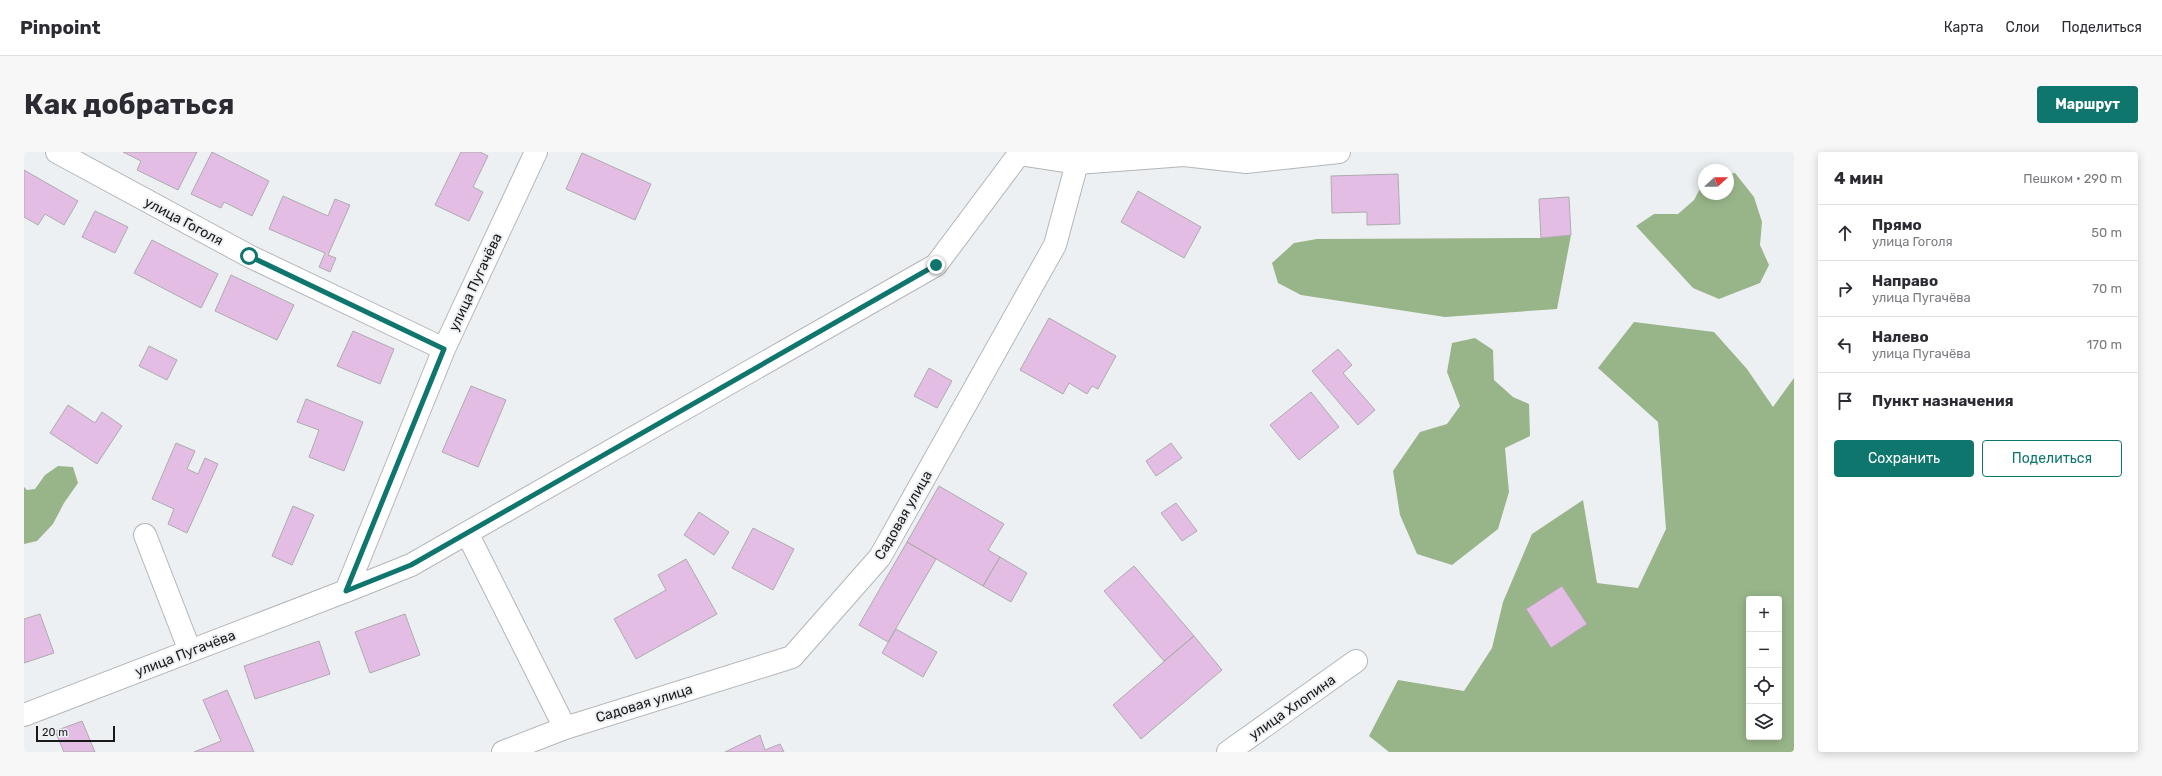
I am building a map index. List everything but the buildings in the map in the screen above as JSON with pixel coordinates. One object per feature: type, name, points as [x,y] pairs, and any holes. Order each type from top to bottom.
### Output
[{"type":"street","name":"улица Гоголя","points":[[56,152],[249,256],[444,349]]},
{"type":"street","name":"улица Пугачёва","points":[[346,591],[444,349],[536,152]]},
{"type":"street","points":[[1019,153],[1077,163],[1184,154],[1246,162],[1339,152]]},
{"type":"street","name":"улица Пугачёва","points":[[24,715],[411,565],[936,265],[1019,153]]},
{"type":"street","name":"Садовая улица","points":[[504,752],[565,728],[792,657],[880,558],[1055,245],[1077,163]]},
{"type":"street","points":[[467,533],[565,728]]},
{"type":"street","points":[[146,535],[190,651]]},
{"type":"street","name":"улица Хлопина","points":[[1228,752],[1356,661]]},
{"type":"green space","points":[[1734,173],[1754,197],[1762,222],[1760,245],[1769,265],[1760,283],[1719,299],[1693,288],[1636,226],[1654,214],[1678,214],[1694,200],[1698,192],[1698,200],[1734,200]]},
{"type":"green space","points":[[1571,235],[1557,309],[1445,317],[1301,295],[1278,283],[1272,263],[1294,243],[1317,239],[1541,238]]},
{"type":"green space","points":[[1634,322],[1714,332],[1747,369],[1773,407],[1794,378],[1794,752],[1389,752],[1369,736],[1398,680],[1464,691],[1492,648],[1503,602],[1532,534],[1583,500],[1597,583],[1638,588],[1666,529],[1658,422],[1598,368]]},
{"type":"green space","points":[[1475,338],[1493,350],[1494,380],[1513,397],[1529,404],[1530,436],[1505,448],[1509,492],[1498,529],[1452,565],[1417,554],[1400,515],[1393,471],[1420,432],[1447,424],[1460,406],[1447,372],[1452,343]]},
{"type":"green space","points":[[58,466],[73,467],[78,483],[64,503],[53,524],[37,541],[24,544],[24,487],[27,490],[35,489],[45,475]]},
{"type":"route","points":[[249,256],[444,349],[346,591],[411,565],[936,265]]}]
